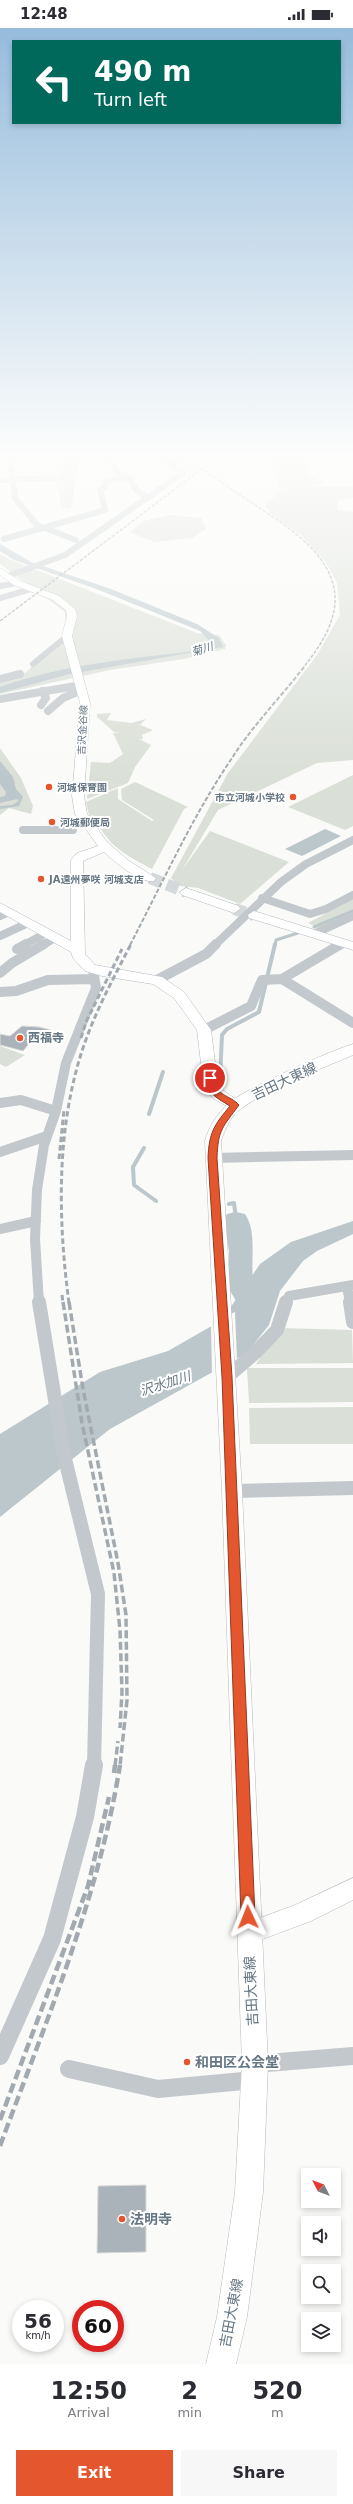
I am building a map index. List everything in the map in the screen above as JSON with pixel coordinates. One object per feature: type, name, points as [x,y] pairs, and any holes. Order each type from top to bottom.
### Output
[{"type":"main road","name":"吉沢金谷線","points":[[4,574],[17,583],[56,598],[70,609],[72,616],[67,636],[73,664],[85,703],[79,802],[81,814],[90,829],[106,847],[125,864],[150,878]]},
{"type":"main road","points":[[106,847],[81,856],[77,860],[78,955],[84,964],[94,974],[157,980],[179,995],[204,1030],[211,1088],[219,1096],[235,1105]]},
{"type":"main road","points":[[186,892],[234,909]]},
{"type":"main road","points":[[3,912],[28,923],[78,950]]},
{"type":"main road","points":[[254,915],[316,933],[348,945]]},
{"type":"main road","name":"吉田大東線","points":[[221,2364],[232,2317],[246,2214],[255,2072],[227,1374],[222,1320],[212,1158],[213,1141],[217,1127],[235,1105],[256,1093],[353,1049]]},
{"type":"main road","points":[[249,1933],[303,1913],[353,1888]]},
{"type":"street","points":[[4,574],[53,562]]},
{"type":"street","points":[[0,586],[17,583]]},
{"type":"street","points":[[0,598],[31,589]]},
{"type":"street","points":[[33,664],[67,636]]},
{"type":"street","points":[[0,679],[20,674]]},
{"type":"street","points":[[0,699],[42,691],[81,686]]},
{"type":"street","points":[[48,710],[81,686]]},
{"type":"street","points":[[41,705],[45,702],[46,698],[42,691]]},
{"type":"street","points":[[23,830],[33,832],[73,830]]},
{"type":"street","points":[[157,980],[206,954],[262,898],[306,864],[353,840]]},
{"type":"street","points":[[262,898],[310,914],[326,909],[353,895]]},
{"type":"street","points":[[316,933],[353,916]]},
{"type":"street","points":[[0,936],[28,923]]},
{"type":"street","points":[[17,949],[51,935]]},
{"type":"street","points":[[3,974],[12,963],[51,935]]},
{"type":"street","points":[[204,1030],[251,1006],[262,980],[278,979],[348,945]]},
{"type":"street","points":[[0,2056],[52,1939],[85,1817],[96,1757],[98,1594],[64,1456],[55,1406],[39,1307],[36,1221],[38,1190],[47,1136],[56,1111],[66,1063],[96,988],[94,974],[48,980],[16,991],[2,990]]},
{"type":"street","points":[[278,979],[353,1023]]},
{"type":"street","points":[[0,1103],[10,1099],[21,1099],[56,1111]]},
{"type":"street","points":[[0,1152],[47,1136]]},
{"type":"street","points":[[212,1158],[353,1154]]},
{"type":"street","points":[[0,1229],[36,1221]]},
{"type":"street","points":[[227,1374],[245,1364],[280,1326],[283,1308],[289,1296],[350,1285],[353,1322]]},
{"type":"street","points":[[232,1491],[353,1488]]},
{"type":"street","points":[[69,2069],[158,2089],[353,2056]]},
{"type":"shaded area","points":[[0,562],[16,562],[197,633],[219,635],[226,645],[225,649],[184,659],[110,670],[0,694],[0,683],[18,679],[67,636],[65,612],[0,564]]},
{"type":"shaded area","points":[[325,562],[353,562],[353,760],[317,763],[218,810],[182,870],[210,831],[289,862],[240,904],[198,888],[173,885],[175,882],[171,878],[228,773],[317,655],[340,615],[337,583]]},
{"type":"shaded area","points":[[111,713],[107,720],[131,723],[146,719],[140,725],[153,730],[142,735],[143,739],[139,739],[151,745],[135,767],[128,783],[87,799],[91,762],[110,763],[123,754],[113,733],[119,733],[114,732],[97,717],[97,714]]},
{"type":"shaded area","points":[[0,748],[21,778],[33,806],[31,814],[9,808],[0,815]]},
{"type":"shaded area","points":[[353,775],[353,826],[345,830],[288,807]]},
{"type":"shaded area","points":[[135,782],[188,807],[184,809],[152,869],[128,856],[112,843],[90,819],[86,802],[118,788],[118,799],[152,821],[154,820],[122,800],[121,789]]},
{"type":"shaded area","points":[[353,899],[353,912],[319,928],[308,923]]},
{"type":"shaded area","points":[[0,1046],[25,1055],[6,1067],[0,1064]]},
{"type":"shaded area","points":[[281,1328],[352,1330],[353,1363],[256,1364]]},
{"type":"shaded area","points":[[247,1368],[353,1368],[353,1402],[249,1403]]},
{"type":"shaded area","points":[[353,1407],[353,1444],[250,1444],[249,1408]]},
{"type":"water","points":[[20,562],[31,562],[111,589],[197,624],[219,638],[223,647],[70,674],[0,693],[0,687],[24,679],[75,667],[126,659],[203,650],[213,645],[200,631],[99,590]]},
{"type":"water","points":[[0,761],[13,777],[16,789],[23,797],[19,806],[0,809],[0,806],[12,805],[19,801],[17,799],[0,803],[0,797],[5,796],[6,792],[0,784]]},
{"type":"water","points":[[325,829],[341,836],[302,856],[285,849]]},
{"type":"water","name":"沢水加川","points":[[353,1221],[353,1234],[317,1251],[303,1261],[280,1291],[269,1325],[247,1353],[110,1429],[0,1517],[0,1434],[100,1372],[168,1351],[222,1320],[260,1264],[291,1242]]},
{"type":"pier","points":[[235,1312],[237,1361],[212,1375],[211,1324]]},
{"type":"building","name":"西福寺","points":[[22,1026],[39,1027],[51,1030],[44,1039],[33,1039],[23,1051],[0,1045],[0,1034],[10,1036]]},
{"type":"building","name":"法明寺","points":[[146,2185],[146,2252],[97,2253],[98,2186]]},
{"type":"waterway","points":[[314,927],[353,911]]},
{"type":"waterway","points":[[275,945],[276,940],[301,932]]},
{"type":"waterway","points":[[220,1079],[222,1035],[227,1029],[259,1012],[275,944]]},
{"type":"waterway","points":[[149,1114],[163,1072]]},
{"type":"waterway","points":[[144,1148],[133,1167],[134,1185],[156,1201]]},
{"type":"waterway","points":[[229,1204],[234,1203],[236,1219]]},
{"type":"waterway","points":[[236,1219],[241,1251],[242,1289],[253,1308]]},
{"type":"tunnel","points":[[150,878],[186,892]]},
{"type":"tunnel","points":[[234,909],[254,915]]},
{"type":"railway","points":[[0,621],[78,562]]},
{"type":"railway","points":[[303,668],[324,638],[334,612],[335,603],[333,585],[327,569],[322,562]]},
{"type":"railway","points":[[130,945],[178,850],[217,780],[249,734],[304,667]]},
{"type":"railway","points":[[69,1303],[65,1272],[61,1208],[67,1113],[74,1081],[87,1037],[104,997],[131,944]]},
{"type":"railway","points":[[81,1038],[86,1022],[122,949]]},
{"type":"railway","points":[[59,1159],[64,1110]]},
{"type":"railway","points":[[62,1295],[63,1303]]},
{"type":"railway","points":[[63,1302],[82,1423],[114,1573],[120,1630],[122,1692],[120,1728]]},
{"type":"railway","points":[[69,1302],[83,1389],[118,1563],[126,1615],[127,1700],[120,1766]]},
{"type":"railway","points":[[115,1766],[118,1741]]},
{"type":"railway","points":[[114,1773],[115,1765]]},
{"type":"railway","points":[[0,2146],[53,2005],[85,1911],[111,1814],[120,1765]]},
{"type":"railway","points":[[0,2120],[88,1886],[109,1797]]},
{"type":"place","name":"河城保育園","points":[[49,787]]},
{"type":"place","name":"市立河城小学校","points":[[293,797]]},
{"type":"place","name":"河城郵便局","points":[[52,822]]},
{"type":"place","name":"JA遠州夢咲 河城支店","points":[[41,879]]},
{"type":"place","name":"西福寺","points":[[20,1038]]},
{"type":"place","name":"和田区公会堂","points":[[187,2062]]},
{"type":"place","name":"法明寺","points":[[122,2219]]},
{"type":"route","points":[[210,1078],[211,1088],[219,1096],[235,1105],[217,1127],[213,1141],[212,1158],[227,1377],[248,1917]]},
{"type":"water label","name":"菊川","points":[[202,649]]}]
